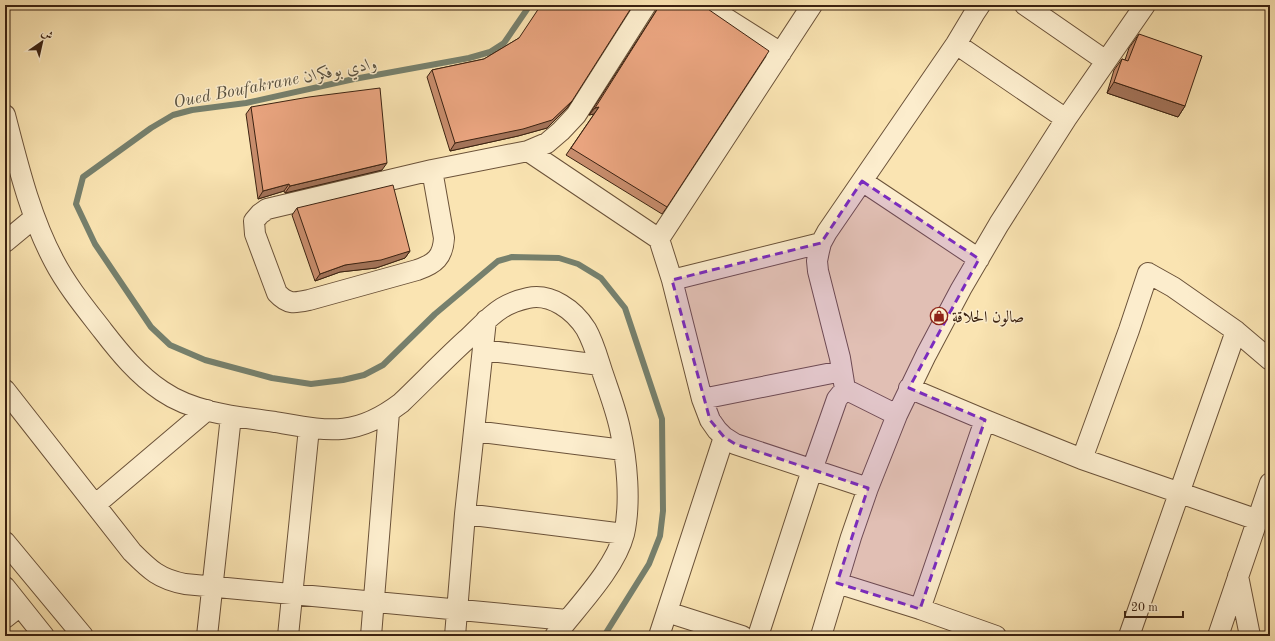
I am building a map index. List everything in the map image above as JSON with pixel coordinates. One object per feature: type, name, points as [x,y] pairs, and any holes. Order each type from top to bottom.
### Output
[{"type":"street","points":[[432,170],[444,238],[444,248],[435,261],[428,267],[310,300],[288,302],[277,293],[254,234],[254,220],[260,214],[267,209],[432,170],[528,151],[547,143],[576,115],[646,5]]},
{"type":"street","points":[[705,5],[780,53]]},
{"type":"street","points":[[659,239],[812,5]]},
{"type":"street","points":[[1025,5],[1106,60]]},
{"type":"street","points":[[821,636],[851,537],[868,488],[897,415],[950,308],[999,224],[1066,119],[1145,5]]},
{"type":"street","points":[[758,636],[812,470],[844,380],[818,271],[817,260],[821,243],[956,44],[976,8]]},
{"type":"street","points":[[956,44],[1066,119]]},
{"type":"street","points":[[5,115],[34,218],[54,262],[83,305],[121,354],[141,375],[162,392],[181,401],[231,416],[309,428],[334,430],[354,428],[389,412],[401,403],[486,320],[503,307],[530,298],[546,298],[559,303],[572,312],[585,328],[593,344],[620,429],[628,493],[627,516],[624,534],[613,559],[555,636]]},
{"type":"street","points":[[528,151],[659,239],[672,280],[702,399],[710,420],[724,437],[735,444],[868,488]]},
{"type":"street","points":[[862,181],[979,259]]},
{"type":"street","points":[[5,242],[34,218]]},
{"type":"street","points":[[672,280],[821,243]]},
{"type":"street","points":[[1082,459],[1148,273],[1173,287],[1236,331],[1270,360]]},
{"type":"street","points":[[455,636],[465,514],[486,320]]},
{"type":"street","points":[[1129,636],[1236,331]]},
{"type":"street","points":[[483,350],[600,365]]},
{"type":"street","points":[[702,399],[844,380],[897,415]]},
{"type":"street","points":[[910,388],[1082,459],[1258,520]]},
{"type":"street","points":[[5,390],[132,552],[159,576],[173,582],[292,595],[567,620]]},
{"type":"street","points":[[95,505],[207,410]]},
{"type":"street","points":[[371,636],[389,412]]},
{"type":"street","points":[[207,636],[231,416]]},
{"type":"street","points":[[920,610],[985,420]]},
{"type":"street","points":[[288,636],[309,428]]},
{"type":"street","points":[[474,431],[623,450]]},
{"type":"street","points":[[659,636],[724,437]]},
{"type":"street","points":[[1218,636],[1270,483]]},
{"type":"street","points":[[465,514],[624,534]]},
{"type":"street","points":[[5,542],[83,636]]},
{"type":"street","points":[[1238,576],[1250,636]]},
{"type":"street","points":[[837,583],[996,636]]},
{"type":"street","points":[[5,587],[13,612],[44,636]]},
{"type":"street","points":[[667,612],[742,636]]},
{"type":"highlighted area","points":[[862,181],[979,259],[909,388],[985,420],[920,609],[837,583],[868,488],[735,444],[724,437],[710,420],[672,280],[821,243]]},
{"type":"building","points":[[541,5],[633,5],[572,101],[552,120],[523,129],[455,143],[432,70],[484,59],[519,38]]},
{"type":"building","points":[[660,5],[702,5],[769,51],[667,207],[571,148],[599,107],[595,108]]},
{"type":"building","points":[[1139,34],[1202,56],[1185,106],[1114,82],[1122,59],[1128,61]]},
{"type":"building","points":[[380,88],[387,163],[263,191],[251,107],[309,97]]},
{"type":"building","points":[[393,185],[410,251],[381,260],[345,265],[320,274],[297,208]]},
{"type":"waterway","name":"Oued Boufakrane وادي بوفكران","points":[[530,5],[504,43],[490,52],[469,58],[354,79],[246,103],[192,110],[173,115],[151,128],[83,177],[76,204],[95,244],[151,327],[170,345],[205,360],[272,378],[311,384],[343,380],[364,375],[383,365],[435,314],[498,261],[512,257],[559,258],[578,264],[601,278],[625,308],[662,419],[663,511],[660,536],[649,564],[604,636]]},
{"type":"place","name":"صالون الحلاقة","points":[[939,316]]}]
